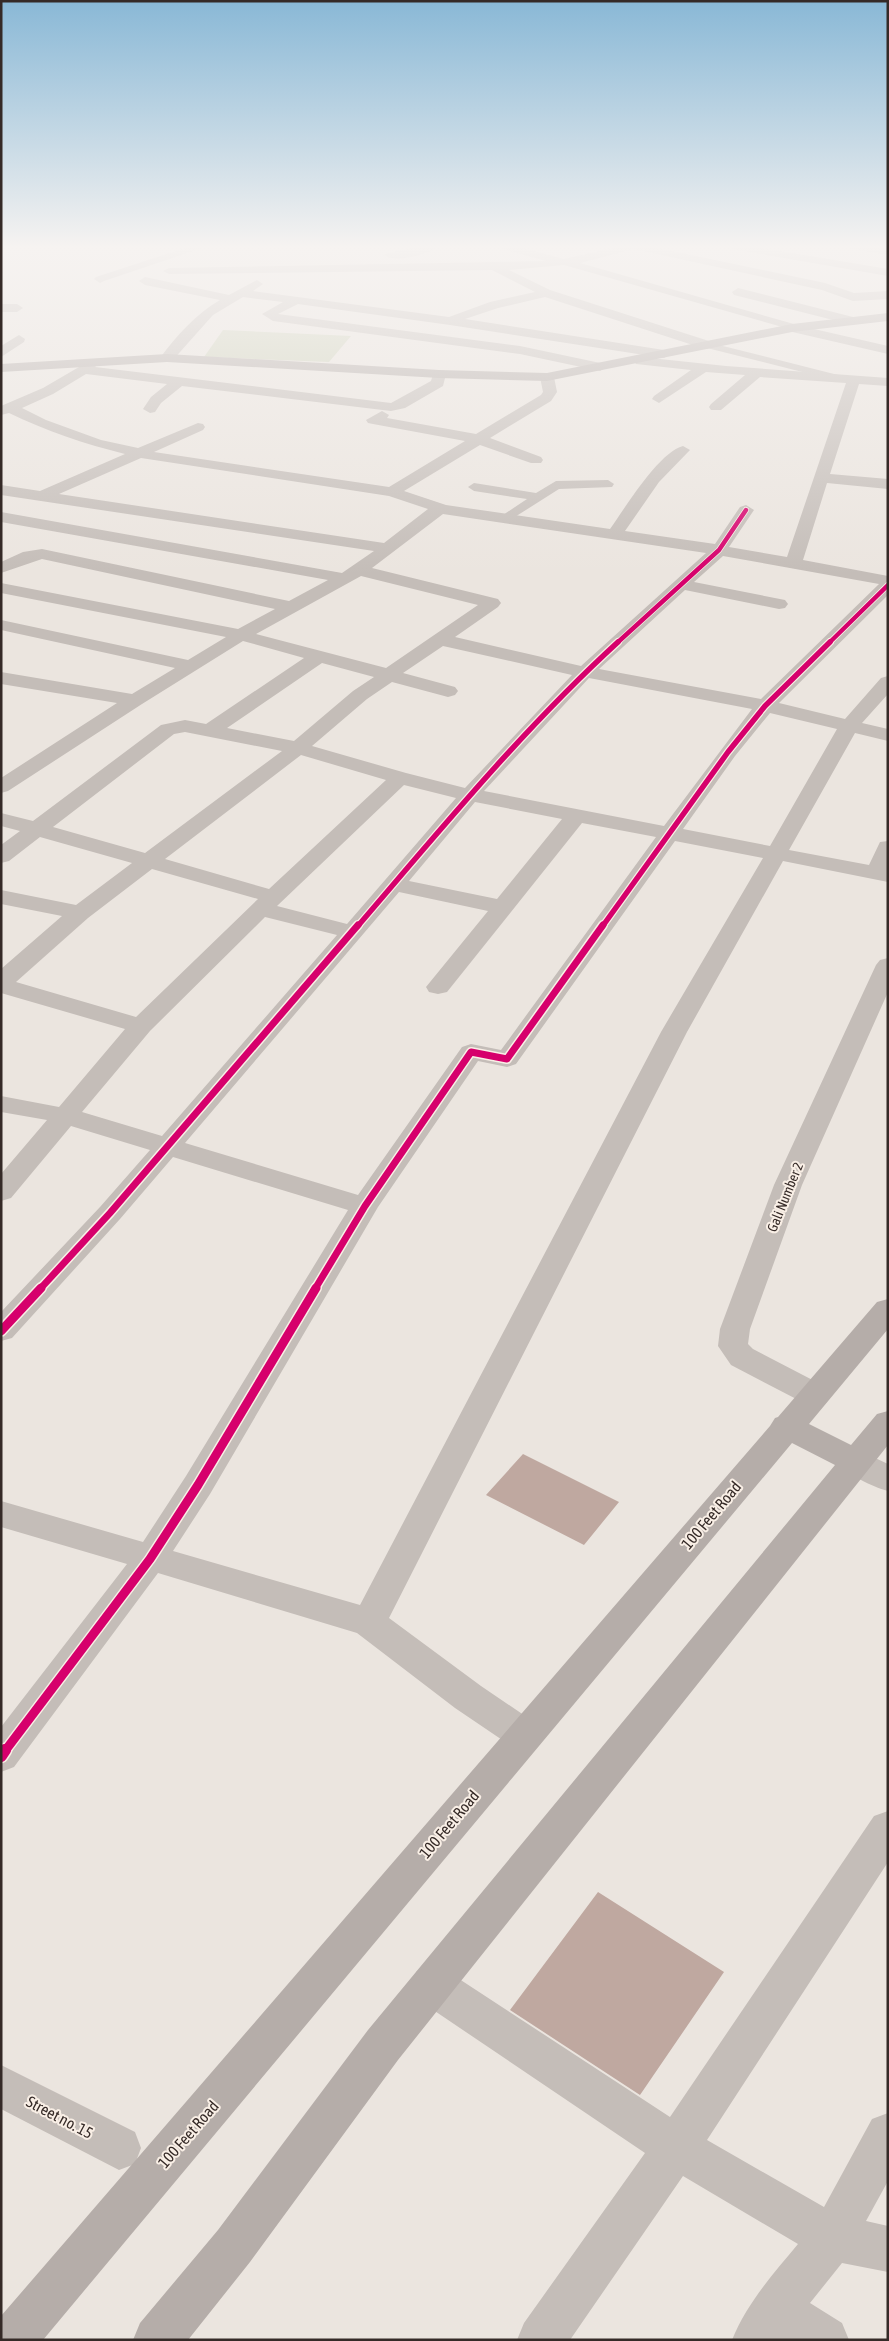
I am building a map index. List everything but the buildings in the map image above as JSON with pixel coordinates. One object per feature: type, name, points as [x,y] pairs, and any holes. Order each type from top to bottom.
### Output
[{"type":"main road","points":[[1,368],[87,367],[167,358],[438,374],[547,377],[657,355]]},
{"type":"main road","name":"100 Feet Road","points":[[12,2340],[786,1426],[888,1309]]},
{"type":"main road","points":[[156,2340],[234,2246],[383,2045],[872,1470],[888,1422]]},
{"type":"main road","points":[[786,1426],[872,1470]]},
{"type":"street","points":[[545,355],[600,367]]},
{"type":"street","points":[[632,360],[703,368],[888,382]]},
{"type":"street","points":[[6,409],[87,367],[180,381],[396,406]]},
{"type":"street","points":[[659,399],[703,368]]},
{"type":"street","points":[[716,407],[757,372]]},
{"type":"street","points":[[438,374],[438,383],[373,420],[478,439],[536,460]]},
{"type":"street","points":[[392,492],[549,394],[547,377]]},
{"type":"street","points":[[793,564],[823,478],[854,379]]},
{"type":"street","points":[[150,409],[156,400],[180,381]]},
{"type":"street","points":[[6,409],[71,434],[138,453],[263,475],[392,492],[443,509],[719,550],[882,582]]},
{"type":"street","points":[[42,496],[198,427]]},
{"type":"street","points":[[615,534],[665,464],[683,450]]},
{"type":"street","points":[[823,478],[888,484]]},
{"type":"street","points":[[1,490],[388,548]]},
{"type":"street","points":[[1,787],[134,701],[242,635],[291,606],[352,574],[436,511],[443,509]]},
{"type":"street","points":[[1,1331],[110,1213],[470,795],[585,672],[719,550],[746,510]]},
{"type":"street","points":[[1,517],[205,553],[352,574],[492,603],[442,640],[387,675],[298,748],[80,913],[1,984]]},
{"type":"street","points":[[115,608],[205,553]]},
{"type":"street","points":[[1,568],[33,554],[42,554],[291,606]]},
{"type":"street","points":[[1,1756],[150,1559],[198,1485],[365,1206],[471,1052],[507,1059],[728,752],[765,706],[882,582],[882,565]]},
{"type":"street","points":[[681,584],[779,604]]},
{"type":"street","points":[[1,588],[115,608],[242,635],[448,691]]},
{"type":"street","points":[[1,625],[192,666]]},
{"type":"street","points":[[442,640],[585,672],[765,706],[888,735]]},
{"type":"street","points":[[212,730],[318,657]]},
{"type":"street","points":[[1,678],[134,701],[187,720],[180,726]]},
{"type":"street","points":[[368,1622],[448,1473],[592,1187],[674,1032],[774,854],[849,726],[888,682]]},
{"type":"street","points":[[1,856],[168,729],[180,726],[212,730],[298,748],[400,778],[470,795],[882,874],[888,847]]},
{"type":"street","points":[[1,1192],[141,1026],[267,903],[400,778]]},
{"type":"street","points":[[438,987],[576,816]]},
{"type":"street","points":[[1,819],[149,862],[352,932]]},
{"type":"street","points":[[393,884],[503,907]]},
{"type":"street","points":[[1,897],[80,913]]},
{"type":"street","name":"Gali Number 2","points":[[815,1394],[742,1356],[733,1346],[735,1329],[788,1185],[888,965]]},
{"type":"street","points":[[1,984],[141,1026]]},
{"type":"street","points":[[1,1104],[66,1116],[165,1148],[365,1206]]},
{"type":"street","points":[[1,1514],[368,1622],[468,1697],[524,1735]]},
{"type":"street","points":[[541,2340],[676,2147],[888,1828]]},
{"type":"street","points":[[432,1986],[676,2147],[832,2238],[888,2249]]},
{"type":"street","name":"Street no. 15","points":[[1,2086],[119,2148]]},
{"type":"street","points":[[825,2340],[765,2325],[832,2238],[888,2136]]},
{"type":"lane","points":[[748,355],[834,377]]},
{"type":"lane","points":[[506,518],[536,497],[561,483],[608,484]]},
{"type":"lane","points":[[474,487],[536,497]]},
{"type":"green space","points":[[205,355],[335,355],[329,362],[204,357]]},
{"type":"cycle path","points":[[1,1331],[110,1213],[491,771],[585,672],[719,550],[746,510]]},
{"type":"cycle path","points":[[1,1756],[150,1559],[198,1485],[365,1206],[471,1052],[507,1059],[728,752],[765,706],[888,585]]}]
